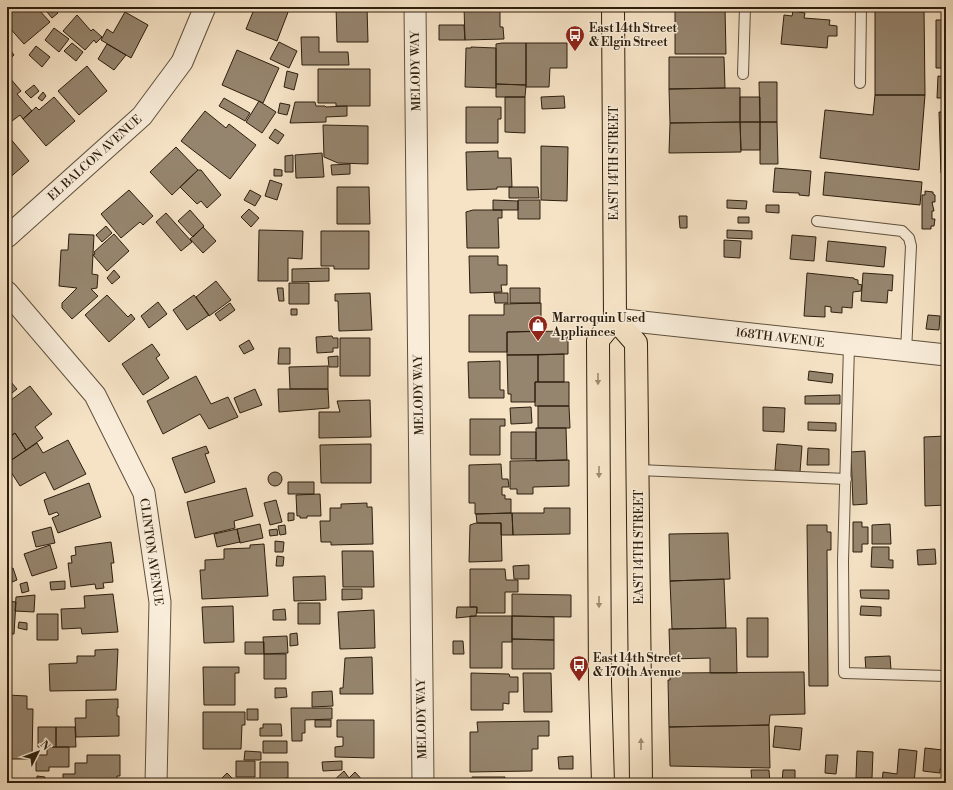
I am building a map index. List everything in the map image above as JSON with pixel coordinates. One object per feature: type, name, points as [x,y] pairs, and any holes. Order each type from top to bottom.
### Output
[{"type":"main road","name":"EAST 14TH STREET","points":[[613,7],[615,319],[636,343],[641,783]]},
{"type":"main road","points":[[603,783],[600,682],[598,340],[615,319]]},
{"type":"street","name":"EL BALCON AVENUE","points":[[7,237],[142,116],[182,62],[205,7]]},
{"type":"street","name":"MELODY WAY","points":[[415,7],[423,783]]},
{"type":"street","name":"CLINTON AVENUE","points":[[7,292],[95,395],[144,493],[160,602],[156,783]]},
{"type":"street","name":"168TH AVENUE","points":[[615,319],[849,346],[946,355]]},
{"type":"lane","points":[[743,74],[745,7]]},
{"type":"lane","points":[[860,83],[861,7]]},
{"type":"lane","points":[[817,221],[902,231],[909,238],[911,246],[906,352]]},
{"type":"lane","points":[[849,346],[844,673],[946,676]]},
{"type":"lane","points":[[638,470],[846,479]]},
{"type":"building","points":[[7,7],[40,7],[38,9],[50,22],[24,44],[7,25]]},
{"type":"building","points":[[52,7],[58,13],[52,18],[47,12]]},
{"type":"building","points":[[255,7],[290,7],[277,41],[246,29]]},
{"type":"building","points":[[336,7],[367,7],[368,42],[337,42]]},
{"type":"building","points":[[464,7],[500,7],[500,27],[503,27],[504,39],[465,40]]},
{"type":"building","points":[[675,8],[725,8],[726,54],[675,54]]},
{"type":"building","points":[[875,8],[924,9],[925,95],[875,95]]},
{"type":"building","points":[[793,11],[805,13],[804,18],[830,20],[829,25],[837,26],[837,36],[828,36],[827,48],[781,44],[784,15],[792,16]]},
{"type":"building","points":[[125,12],[148,25],[131,58],[101,40],[107,29],[113,33]]},
{"type":"building","points":[[77,15],[91,31],[93,29],[102,37],[96,43],[94,40],[85,50],[63,31]]},
{"type":"building","points":[[936,20],[946,20],[946,68],[936,68]]},
{"type":"building","points":[[439,25],[464,25],[465,40],[439,40]]},
{"type":"building","points":[[54,28],[69,39],[59,52],[45,40]]},
{"type":"building","points":[[301,37],[319,37],[319,52],[348,52],[349,65],[302,65]]},
{"type":"building","points":[[279,42],[297,51],[289,68],[270,59]]},
{"type":"building","points":[[72,43],[83,52],[76,61],[64,51]]},
{"type":"building","points":[[526,43],[526,85],[496,84],[496,44]]},
{"type":"building","points":[[526,43],[567,43],[567,68],[550,68],[549,87],[526,87]]},
{"type":"building","points":[[107,44],[126,55],[114,70],[98,59]]},
{"type":"building","points":[[7,46],[14,55],[7,61]]},
{"type":"building","points":[[36,46],[50,57],[42,67],[29,55]]},
{"type":"building","points":[[466,48],[496,48],[496,88],[465,87]]},
{"type":"building","points":[[237,50],[279,68],[263,103],[222,85]]},
{"type":"building","points":[[669,57],[724,57],[725,88],[669,89]]},
{"type":"building","points":[[87,66],[107,91],[79,115],[58,91]]},
{"type":"building","points":[[318,69],[370,69],[370,106],[336,106],[336,103],[318,103]]},
{"type":"building","points":[[287,71],[298,74],[294,90],[284,87]]},
{"type":"building","points":[[938,76],[946,77],[946,98],[937,98]]},
{"type":"building","points":[[9,77],[21,91],[17,94],[32,111],[23,119],[20,115],[12,121],[7,116],[7,79]]},
{"type":"building","points":[[759,82],[777,82],[777,122],[760,122]]},
{"type":"building","points":[[496,84],[526,85],[525,97],[496,97]]},
{"type":"building","points":[[34,85],[39,91],[31,98],[25,92]]},
{"type":"building","points":[[740,88],[740,122],[670,123],[669,89]]},
{"type":"building","points":[[43,92],[46,96],[42,101],[38,98]]},
{"type":"building","points":[[875,95],[925,95],[919,170],[820,158],[825,110],[873,115]]},
{"type":"building","points":[[564,96],[565,108],[542,109],[541,97]]},
{"type":"building","points":[[54,97],[75,121],[46,146],[23,119],[36,107],[39,110]]},
{"type":"building","points":[[505,97],[525,97],[525,133],[505,132]]},
{"type":"building","points":[[740,97],[760,97],[760,122],[740,122]]},
{"type":"building","points":[[224,98],[250,113],[245,121],[219,106]]},
{"type":"building","points":[[259,101],[276,112],[262,133],[246,122]]},
{"type":"building","points":[[295,102],[315,102],[316,106],[326,107],[347,106],[347,116],[326,117],[326,122],[290,123]]},
{"type":"building","points":[[280,103],[290,105],[287,115],[278,113]]},
{"type":"building","points":[[466,107],[501,107],[501,119],[498,119],[498,143],[466,143]]},
{"type":"building","points":[[205,111],[226,128],[229,124],[256,145],[230,179],[181,141]]},
{"type":"building","points":[[939,112],[946,112],[946,173],[941,173]]},
{"type":"building","points":[[740,122],[760,122],[760,150],[741,150]]},
{"type":"building","points":[[740,122],[741,152],[669,153],[670,123]]},
{"type":"building","points":[[760,122],[777,122],[778,164],[760,164]]},
{"type":"building","points":[[323,125],[368,126],[368,164],[338,163],[324,157]]},
{"type":"building","points":[[275,129],[284,135],[278,144],[269,138]]},
{"type":"building","points":[[7,137],[9,137],[29,161],[7,180]]},
{"type":"building","points":[[541,146],[568,147],[567,201],[541,200]]},
{"type":"building","points":[[176,147],[198,170],[172,195],[150,172]]},
{"type":"building","points":[[498,151],[498,158],[511,158],[512,187],[467,190],[466,152]]},
{"type":"building","points":[[322,153],[324,177],[296,178],[295,155]]},
{"type":"building","points":[[293,155],[293,172],[285,172],[285,156]]},
{"type":"building","points":[[350,164],[350,174],[332,175],[331,165]]},
{"type":"building","points":[[775,168],[811,171],[809,196],[799,195],[799,193],[773,192]]},
{"type":"building","points":[[274,169],[282,170],[282,176],[274,176]]},
{"type":"building","points":[[198,170],[201,170],[221,195],[207,208],[201,201],[197,204],[180,187]]},
{"type":"building","points":[[825,172],[922,182],[920,205],[823,195]]},
{"type":"building","points":[[270,180],[282,184],[277,200],[265,196]]},
{"type":"building","points":[[337,187],[369,187],[370,224],[337,224]]},
{"type":"building","points":[[509,187],[538,187],[539,198],[509,198]]},
{"type":"building","points":[[129,190],[153,216],[143,225],[140,222],[121,238],[101,214]]},
{"type":"building","points":[[250,190],[261,196],[255,206],[244,200]]},
{"type":"building","points":[[925,191],[933,192],[935,195],[935,202],[932,202],[934,211],[932,211],[932,219],[935,219],[934,226],[931,226],[931,229],[922,229],[922,195],[925,195]]},
{"type":"building","points":[[946,197],[946,228],[942,227]]},
{"type":"building","points":[[493,200],[518,201],[518,210],[493,210]]},
{"type":"building","points":[[518,200],[540,200],[540,219],[518,219]]},
{"type":"building","points":[[727,200],[747,201],[746,209],[727,208]]},
{"type":"building","points":[[766,205],[779,205],[779,213],[766,212]]},
{"type":"building","points":[[249,209],[259,218],[251,227],[241,217]]},
{"type":"building","points":[[190,210],[204,226],[193,237],[178,221]]},
{"type":"building","points":[[473,210],[502,210],[502,218],[498,218],[499,248],[467,248],[466,212]]},
{"type":"building","points":[[166,213],[192,242],[181,251],[156,222]]},
{"type":"building","points":[[679,216],[687,216],[687,228],[680,228]]},
{"type":"building","points":[[738,217],[749,217],[749,223],[738,223]]},
{"type":"building","points":[[106,226],[112,233],[102,242],[96,235]]},
{"type":"building","points":[[203,227],[216,241],[203,253],[190,239]]},
{"type":"building","points":[[259,230],[303,231],[302,259],[288,258],[288,281],[258,281]]},
{"type":"building","points":[[727,230],[752,231],[752,239],[727,238]]},
{"type":"building","points":[[321,231],[369,231],[369,269],[334,269],[334,266],[321,266]]},
{"type":"building","points":[[69,234],[94,235],[92,274],[98,275],[97,288],[91,289],[98,296],[72,319],[62,308],[62,303],[77,288],[59,286],[61,250],[68,250]]},
{"type":"building","points":[[114,234],[129,251],[107,271],[93,255],[95,254],[94,252]]},
{"type":"building","points":[[792,235],[816,237],[814,261],[790,259]]},
{"type":"building","points":[[724,240],[741,241],[740,258],[724,257]]},
{"type":"building","points":[[828,241],[886,247],[884,267],[826,261]]},
{"type":"building","points":[[469,256],[498,256],[498,265],[507,265],[507,285],[501,285],[502,292],[470,293]]},
{"type":"building","points":[[329,268],[329,281],[292,282],[292,269]]},
{"type":"building","points":[[114,270],[120,277],[112,284],[107,278]]},
{"type":"building","points":[[807,273],[854,278],[858,280],[858,284],[862,285],[861,291],[853,292],[852,308],[842,307],[842,313],[831,312],[831,307],[825,306],[825,317],[804,316]]},
{"type":"building","points":[[863,273],[893,275],[892,291],[888,290],[887,303],[861,301]]},
{"type":"building","points":[[216,281],[231,300],[209,316],[196,297]]},
{"type":"building","points":[[289,283],[309,283],[309,304],[289,304]]},
{"type":"building","points":[[277,288],[283,288],[284,301],[279,301]]},
{"type":"building","points":[[510,288],[540,288],[540,303],[510,303]]},
{"type":"building","points":[[370,293],[372,330],[339,331],[338,301],[335,301],[335,294]]},
{"type":"building","points":[[494,293],[508,293],[508,303],[495,303]]},
{"type":"building","points":[[107,295],[128,317],[131,314],[135,319],[109,342],[85,315]]},
{"type":"building","points":[[194,295],[209,315],[187,330],[173,310]]},
{"type":"building","points":[[158,302],[167,314],[149,328],[141,316]]},
{"type":"building","points":[[230,303],[235,310],[220,321],[215,314]]},
{"type":"building","points":[[541,303],[541,331],[507,332],[507,352],[469,352],[469,315],[504,315],[504,304]]},
{"type":"building","points":[[946,306],[946,328],[943,327]]},
{"type":"building","points":[[291,309],[297,309],[297,315],[291,315]]},
{"type":"building","points":[[928,315],[940,316],[939,330],[926,329]]},
{"type":"building","name":"Marroquin Used Appliances","points":[[568,331],[568,354],[507,355],[507,332]]},
{"type":"building","points":[[332,336],[333,338],[338,338],[338,348],[333,348],[333,352],[317,353],[316,337]]},
{"type":"building","points":[[340,338],[370,338],[370,376],[340,376]]},
{"type":"building","points":[[249,340],[254,349],[244,354],[239,346]]},
{"type":"building","points":[[152,344],[160,355],[156,358],[169,378],[143,395],[122,364]]},
{"type":"building","points":[[279,348],[290,348],[290,364],[278,364]]},
{"type":"building","points":[[564,354],[564,382],[538,382],[538,355]]},
{"type":"building","points":[[507,355],[538,355],[538,382],[535,382],[535,402],[511,402],[511,394],[508,394]]},
{"type":"building","points":[[338,356],[338,367],[329,367],[328,357]]},
{"type":"building","points":[[500,361],[500,390],[504,390],[504,398],[469,398],[468,362]]},
{"type":"building","points":[[328,366],[328,389],[290,389],[289,367]]},
{"type":"building","points":[[809,371],[833,374],[832,383],[808,380]]},
{"type":"building","points":[[196,376],[211,404],[228,397],[238,417],[209,429],[200,414],[163,434],[147,401]]},
{"type":"building","points":[[10,381],[17,389],[7,397],[7,384]]},
{"type":"building","points":[[535,382],[569,382],[569,406],[535,406]]},
{"type":"building","points":[[30,386],[52,414],[35,427],[43,438],[26,450],[15,433],[10,437],[7,434],[7,403]]},
{"type":"building","points":[[255,389],[262,405],[240,413],[234,398]]},
{"type":"building","points":[[278,389],[328,389],[329,408],[279,412]]},
{"type":"building","points":[[840,395],[840,404],[805,404],[805,396]]},
{"type":"building","points":[[370,400],[371,437],[319,438],[319,412],[340,412],[337,401]]},
{"type":"building","points":[[538,406],[569,406],[570,428],[538,428]]},
{"type":"building","points":[[531,407],[532,423],[511,424],[510,408]]},
{"type":"building","points":[[763,407],[785,408],[784,432],[763,431]]},
{"type":"building","points":[[470,419],[505,419],[505,426],[500,426],[500,455],[470,455]]},
{"type":"building","points":[[808,422],[836,423],[836,431],[808,430]]},
{"type":"building","points":[[536,428],[566,428],[567,460],[536,461]]},
{"type":"building","points":[[511,432],[536,432],[536,459],[511,459]]},
{"type":"building","points":[[15,433],[26,450],[7,463],[7,439]]},
{"type":"building","points":[[946,436],[946,505],[925,506],[924,437]]},
{"type":"building","points":[[68,440],[86,474],[54,490],[45,472],[20,486],[7,466],[7,463],[37,443],[43,453]]},
{"type":"building","points":[[371,444],[371,483],[321,483],[320,445]]},
{"type":"building","points":[[777,444],[802,446],[800,472],[775,470]]},
{"type":"building","points":[[206,446],[209,453],[205,454],[215,482],[185,493],[172,458]]},
{"type":"building","points":[[808,448],[829,449],[829,465],[807,465]]},
{"type":"building","points":[[865,451],[867,504],[853,505],[851,452]]},
{"type":"building","points":[[569,460],[569,486],[533,487],[533,494],[517,494],[517,489],[510,489],[510,461]]},
{"type":"building","points":[[501,464],[502,479],[508,479],[509,487],[502,487],[502,495],[505,495],[505,499],[511,499],[511,513],[475,514],[475,503],[469,503],[469,465]]},
{"type":"building","points":[[275,472],[280,474],[282,479],[280,484],[275,486],[270,484],[268,479],[270,474]]},
{"type":"building","points":[[288,482],[314,482],[314,494],[288,494]]},
{"type":"building","points":[[89,483],[101,517],[58,533],[52,518],[59,515],[57,512],[49,515],[44,500]]},
{"type":"building","points":[[246,488],[253,516],[234,521],[235,528],[195,538],[187,502]]},
{"type":"building","points":[[320,494],[321,516],[307,516],[307,518],[300,518],[300,516],[297,516],[296,495]]},
{"type":"building","points":[[276,500],[282,522],[270,525],[264,503]]},
{"type":"building","points":[[367,503],[367,507],[372,507],[373,544],[331,545],[331,542],[321,542],[320,521],[330,521],[330,508],[341,508],[341,504]]},
{"type":"building","points":[[544,508],[570,508],[570,534],[513,535],[512,513],[544,513]]},
{"type":"building","points":[[288,513],[294,513],[294,520],[288,521]]},
{"type":"building","points":[[512,513],[513,535],[501,535],[501,523],[477,523],[476,514]]},
{"type":"building","points":[[853,522],[862,522],[862,527],[868,527],[868,544],[862,544],[862,552],[853,552]]},
{"type":"building","points":[[476,523],[501,523],[502,561],[469,562],[470,525]]},
{"type":"building","points":[[260,524],[263,538],[240,543],[237,529]]},
{"type":"building","points":[[890,524],[891,544],[872,544],[872,525]]},
{"type":"building","points":[[285,525],[286,534],[280,535],[278,526]]},
{"type":"building","points":[[807,525],[827,525],[827,532],[831,532],[831,550],[827,550],[828,686],[809,686]]},
{"type":"building","points":[[51,527],[55,543],[36,547],[32,532]]},
{"type":"building","points":[[237,529],[240,542],[217,547],[214,534]]},
{"type":"building","points":[[277,529],[278,535],[270,536],[269,530]]},
{"type":"building","points":[[728,533],[730,579],[670,581],[669,534]]},
{"type":"building","points":[[275,541],[284,542],[283,552],[275,552]]},
{"type":"building","points":[[111,542],[114,563],[111,563],[113,582],[103,583],[104,588],[96,589],[95,584],[71,587],[68,563],[72,563],[71,556],[76,555],[75,547]]},
{"type":"building","points":[[264,544],[268,596],[202,599],[200,570],[205,570],[205,560],[224,559],[224,549],[250,548],[250,545]]},
{"type":"building","points":[[50,545],[57,568],[32,576],[24,554]]},
{"type":"building","points":[[872,547],[889,547],[889,560],[893,560],[893,568],[871,567]]},
{"type":"building","points":[[935,549],[936,564],[918,565],[917,550]]},
{"type":"building","points":[[342,551],[373,551],[374,587],[343,587]]},
{"type":"building","points":[[277,556],[284,557],[283,566],[276,566]]},
{"type":"building","points":[[529,565],[529,579],[514,579],[513,566]]},
{"type":"building","points":[[13,568],[17,580],[7,584],[7,570]]},
{"type":"building","points":[[470,569],[505,569],[506,580],[518,580],[518,592],[505,592],[505,613],[477,613],[477,607],[470,607]]},
{"type":"building","points":[[325,576],[326,600],[294,601],[293,577]]},
{"type":"building","points":[[724,579],[726,628],[672,629],[670,581]]},
{"type":"building","points":[[65,581],[65,589],[51,590],[50,582]]},
{"type":"building","points":[[27,582],[29,591],[22,593],[20,584]]},
{"type":"building","points":[[342,589],[362,589],[362,599],[342,600]]},
{"type":"building","points":[[860,590],[889,590],[889,599],[861,598]]},
{"type":"building","points":[[113,594],[118,632],[82,634],[81,628],[62,629],[61,609],[85,608],[84,596]]},
{"type":"building","points":[[512,594],[571,595],[571,617],[512,616]]},
{"type":"building","points":[[35,595],[34,612],[15,611],[16,597]]},
{"type":"building","points":[[7,601],[16,602],[14,634],[7,634]]},
{"type":"building","points":[[298,603],[320,603],[320,624],[298,624]]},
{"type":"building","points":[[233,606],[234,642],[204,643],[202,607]]},
{"type":"building","points":[[861,606],[881,607],[881,616],[860,615]]},
{"type":"building","points":[[457,607],[477,607],[476,616],[456,618]]},
{"type":"building","points":[[285,609],[286,620],[273,620],[273,610]]},
{"type":"building","points":[[374,610],[375,648],[340,649],[338,612]]},
{"type":"building","points":[[37,614],[58,614],[58,640],[37,640]]},
{"type":"building","points":[[470,616],[512,616],[512,642],[502,642],[502,668],[470,668]]},
{"type":"building","points":[[512,616],[554,617],[554,640],[512,639]]},
{"type":"building","points":[[747,618],[768,618],[768,657],[747,657]]},
{"type":"building","points":[[19,622],[27,623],[27,630],[18,628]]},
{"type":"building","points":[[736,628],[737,673],[710,673],[710,658],[670,659],[669,629]]},
{"type":"building","points":[[297,633],[298,645],[290,646],[290,634]]},
{"type":"building","points":[[287,636],[288,653],[264,654],[263,637]]},
{"type":"building","points":[[512,639],[554,640],[554,669],[512,669]]},
{"type":"building","points":[[453,641],[463,641],[464,654],[453,654]]},
{"type":"building","points":[[245,642],[264,642],[264,654],[245,654]]},
{"type":"building","points":[[118,649],[116,690],[50,691],[49,664],[77,663],[77,656],[95,656],[95,650]]},
{"type":"building","points":[[264,654],[286,654],[286,679],[264,679]]},
{"type":"building","points":[[890,656],[891,670],[866,671],[865,657]]},
{"type":"building","points":[[372,657],[373,694],[340,694],[340,688],[343,688],[345,658]]},
{"type":"building","points":[[203,667],[239,667],[239,673],[235,673],[235,705],[204,705]]},
{"type":"building","points":[[804,672],[805,714],[770,715],[769,725],[669,727],[668,680],[670,680],[670,673]]},
{"type":"building","points":[[471,673],[509,674],[510,677],[518,677],[518,692],[509,692],[509,704],[503,703],[503,710],[471,710]]},
{"type":"building","points":[[523,673],[551,673],[552,712],[524,712]]},
{"type":"building","points":[[275,688],[286,688],[287,697],[275,698]]},
{"type":"building","points":[[332,691],[333,706],[312,707],[312,692]]},
{"type":"building","points":[[7,695],[27,696],[27,709],[33,709],[32,759],[11,759],[11,755],[7,755]]},
{"type":"building","points":[[118,699],[117,716],[119,716],[119,736],[76,737],[75,718],[86,718],[86,700]]},
{"type":"building","points":[[291,708],[332,708],[332,719],[305,720],[305,733],[302,733],[302,741],[292,741]]},
{"type":"building","points":[[247,709],[258,709],[258,720],[247,720]]},
{"type":"building","points":[[203,712],[245,712],[245,725],[242,725],[241,749],[203,749]]},
{"type":"building","points":[[315,720],[331,720],[331,727],[315,727]]},
{"type":"building","points":[[337,720],[374,720],[374,758],[335,757],[335,747],[343,746],[343,737],[337,737]]},
{"type":"building","points":[[549,721],[549,736],[538,736],[538,749],[532,749],[532,771],[470,772],[470,732],[478,732],[477,722]]},
{"type":"building","points":[[263,724],[281,724],[282,736],[260,736],[260,728],[263,728]]},
{"type":"building","points":[[769,725],[770,768],[670,766],[669,727]]},
{"type":"building","points":[[775,726],[802,728],[800,750],[773,747]]},
{"type":"building","points":[[38,727],[56,727],[56,747],[38,747]]},
{"type":"building","points":[[56,727],[75,727],[76,747],[56,747]]},
{"type":"building","points":[[263,741],[287,741],[287,753],[263,753]]},
{"type":"building","points":[[944,746],[946,746],[946,770],[940,769],[940,773],[923,771],[925,748],[943,750]]},
{"type":"building","points":[[47,747],[69,747],[69,767],[49,767],[49,771],[36,771],[36,755],[47,755]]},
{"type":"building","points":[[899,749],[917,751],[914,783],[882,783],[883,772],[897,774]]},
{"type":"building","points":[[245,751],[261,752],[261,760],[244,760]]},
{"type":"building","points":[[857,751],[873,752],[872,778],[856,778]]},
{"type":"building","points":[[87,755],[120,755],[120,776],[117,776],[117,783],[63,783],[63,774],[75,774],[75,763],[87,763]]},
{"type":"building","points":[[826,755],[838,755],[836,774],[825,773]]},
{"type":"building","points":[[573,756],[573,769],[559,769],[558,757]]},
{"type":"building","points":[[236,761],[255,761],[255,777],[236,777]]},
{"type":"building","points":[[342,761],[342,770],[323,771],[322,762]]},
{"type":"building","points":[[260,762],[288,762],[288,778],[285,778],[285,783],[260,783]]},
{"type":"building","points":[[751,770],[769,770],[770,783],[752,783]]},
{"type":"building","points":[[783,770],[795,770],[795,780],[817,783],[782,783]]},
{"type":"building","points":[[344,771],[349,778],[355,772],[365,783],[331,783]]},
{"type":"building","points":[[227,773],[237,783],[217,783]]},
{"type":"building","points":[[37,776],[45,777],[45,783],[37,783]]},
{"type":"building","points":[[472,777],[505,777],[505,783],[472,783]]},
{"type":"building","points":[[292,779],[310,779],[310,783],[288,783]]},
{"type":"building","points":[[827,779],[861,782],[861,783],[826,783]]},
{"type":"place","name":"East 14th Street & Elgin Street","points":[[575,52]]},
{"type":"place","name":"Marroquin Used Appliances","points":[[538,342]]},
{"type":"place","name":"East 14th Street & 170th Avenue","points":[[579,682]]}]
